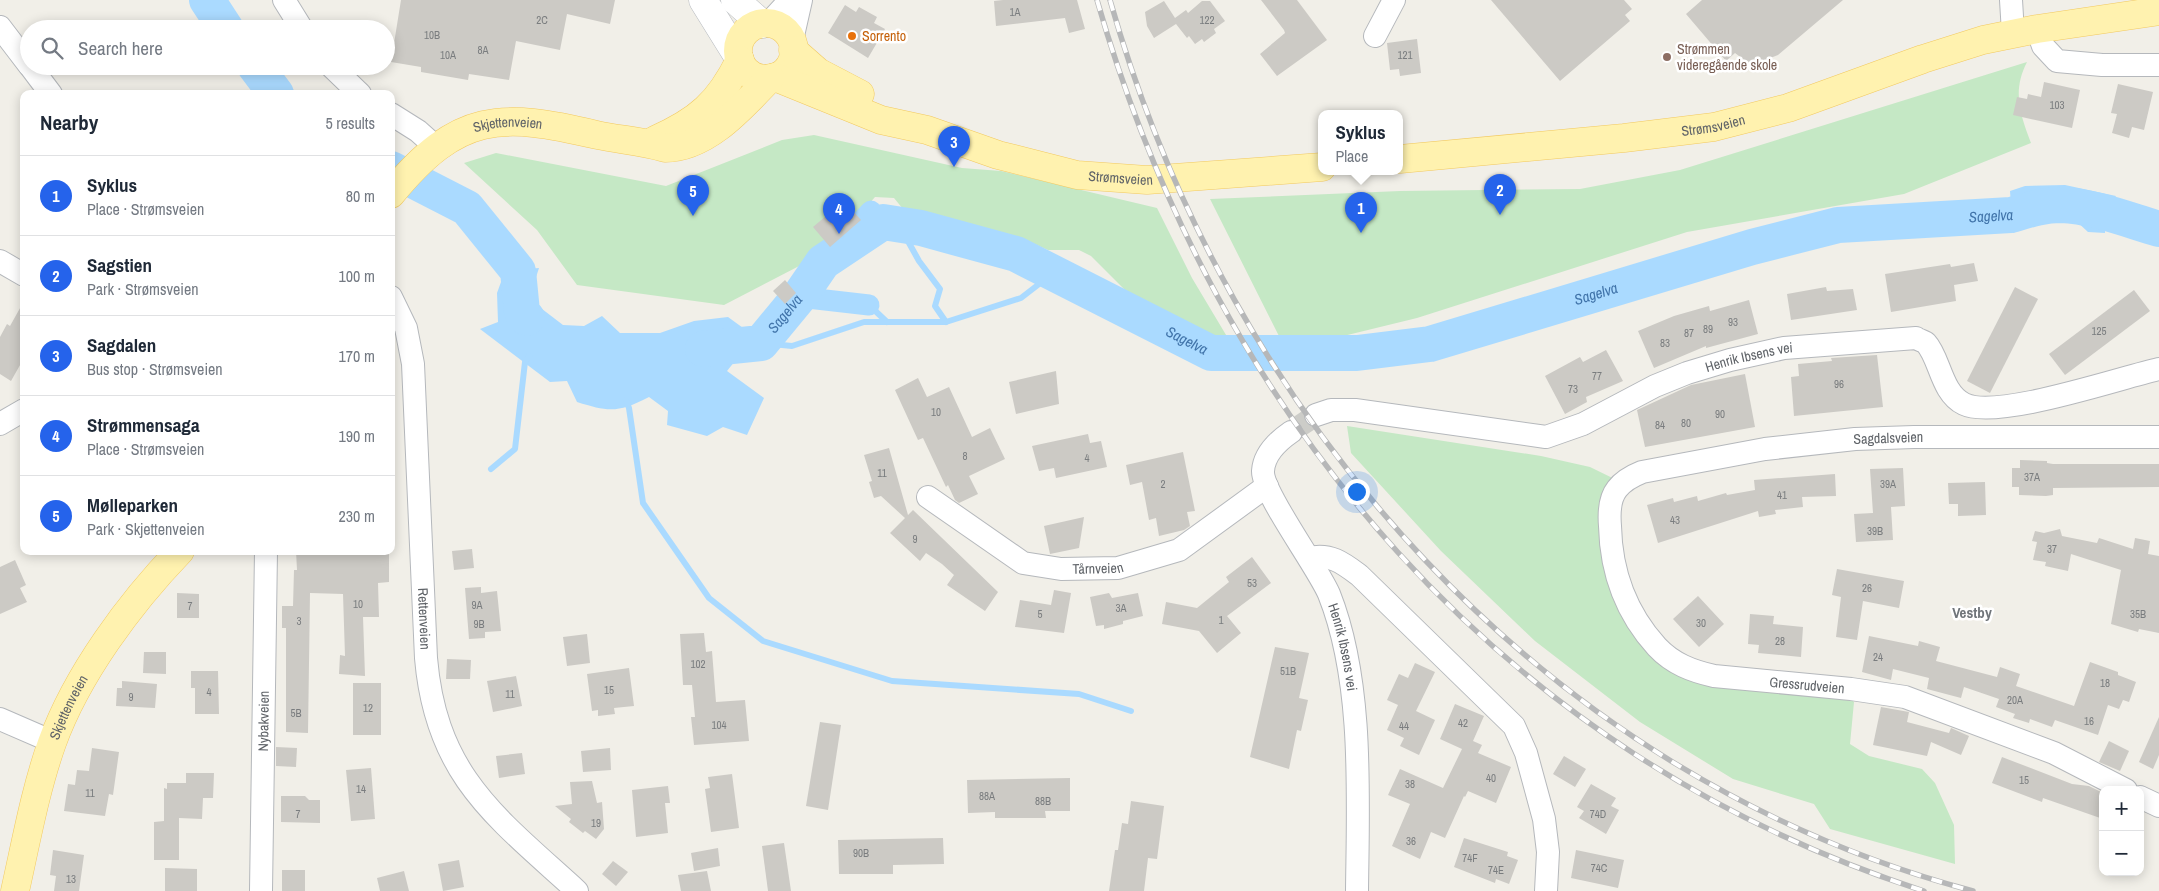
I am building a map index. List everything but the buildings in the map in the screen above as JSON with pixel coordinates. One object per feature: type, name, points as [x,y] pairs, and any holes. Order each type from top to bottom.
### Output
[{"type":"main road","points":[[703,0],[739,59],[751,74],[772,78],[786,70],[792,45],[782,29],[765,23],[735,0]]},
{"type":"main road","name":"Strømsveien","points":[[1403,160],[1624,138],[1740,121],[1822,97],[1948,50],[2025,31],[2159,11]]},
{"type":"main road","points":[[648,143],[686,125],[705,111],[726,87],[739,59],[738,50],[742,36],[754,26],[765,23]]},
{"type":"main road","name":"Strømsveien","points":[[792,45],[818,72],[852,91],[886,105],[927,130]]},
{"type":"main road","name":"Strømsveien","points":[[772,78],[881,120],[927,130],[1030,165],[1098,178],[1180,179],[1318,167]]},
{"type":"main road","name":"Skjettenveien","points":[[395,190],[427,156],[466,130],[500,121],[515,120],[549,124],[620,140],[648,143],[665,148],[680,148],[697,141],[735,112],[772,78]]},
{"type":"main road","name":"Skjettenveien","points":[[15,891],[35,802],[52,742],[74,697],[106,643],[132,604],[176,555]]},
{"type":"street","points":[[284,0],[296,20]]},
{"type":"street","points":[[765,23],[790,0]]},
{"type":"street","points":[[792,45],[801,0]]},
{"type":"street","points":[[1375,36],[1394,0]]},
{"type":"street","points":[[2011,0],[2025,31],[2057,60],[2102,65],[2159,65]]},
{"type":"street","points":[[0,27],[20,54]]},
{"type":"street","points":[[36,75],[48,90]]},
{"type":"street","points":[[340,75],[356,90]]},
{"type":"street","points":[[395,117],[418,131],[427,156]]},
{"type":"street","points":[[0,261],[20,273]]},
{"type":"street","name":"Rettenveien","points":[[395,305],[406,328],[413,364],[426,658],[436,718],[459,770],[477,796],[496,817],[577,891]]},
{"type":"street","name":"Henrik Ibsens vei","points":[[1316,415],[1331,410],[1355,410],[1546,437],[1583,424],[1655,386],[1686,373],[1730,360],[1784,348],[1916,338],[1926,343],[1952,394],[1964,404],[1981,408],[2026,404],[2159,370]]},
{"type":"street","points":[[0,424],[20,412]]},
{"type":"street","name":"Henrik Ibsens vei","points":[[1291,432],[1271,450],[1264,464],[1263,475],[1267,486],[1309,558],[1336,612],[1342,632],[1350,679],[1357,788],[1357,891]]},
{"type":"street","name":"Sagdalsveien","points":[[1623,482],[1642,472],[1765,449],[1855,439],[1923,436],[2159,437]]},
{"type":"street","name":"Gressrudveien","points":[[1623,482],[1616,490],[1610,504],[1610,544],[1614,570],[1626,602],[1638,622],[1658,648],[1675,662],[1692,671],[1714,676],[1851,689],[1905,697],[2054,753],[2118,786]]},
{"type":"street","name":"Tårnveien","points":[[928,496],[1024,563],[1062,569],[1118,568],[1179,550],[1267,486]]},
{"type":"street","name":"Nybakveien","points":[[261,891],[266,555]]},
{"type":"street","points":[[1309,558],[1317,556],[1334,558],[1359,575],[1514,726],[1526,753],[1544,819],[1548,852],[1546,891]]},
{"type":"street","points":[[0,719],[52,742]]},
{"type":"street","points":[[2144,799],[2159,806]]},
{"type":"green space","points":[[2027,62],[2020,83],[2019,102],[2031,143],[1904,194],[1687,232],[1417,318],[1286,350],[1210,199],[1400,191],[1580,189],[1680,170]]},
{"type":"green space","points":[[814,135],[962,168],[1001,171],[1157,208],[1192,278],[1235,350],[1132,297],[1091,256],[1079,250],[1048,250],[1021,238],[1006,241],[949,223],[938,225],[903,209],[894,198],[875,197],[868,205],[871,209],[830,250],[724,305],[577,285],[537,230],[464,163],[496,153],[666,186],[782,140]]},
{"type":"green space","points":[[1347,426],[1541,456],[1590,467],[1633,488],[1611,505],[1605,538],[1661,647],[1698,668],[1838,689],[1854,702],[1850,744],[1869,756],[1922,769],[1935,783],[1954,825],[1955,864],[1830,829],[1814,804],[1733,779],[1640,722],[1535,641],[1441,551],[1351,453]]},
{"type":"water","points":[[2065,185],[2116,196],[2105,213],[2105,233],[2088,232],[2074,219],[2059,214],[2013,233],[2010,191],[2025,186]]},
{"type":"water","points":[[539,268],[529,299],[563,325],[584,326],[602,316],[620,333],[660,333],[694,321],[728,317],[750,333],[757,360],[735,361],[727,371],[764,398],[747,435],[723,427],[707,436],[667,425],[668,411],[649,397],[629,406],[613,409],[597,408],[577,402],[567,381],[550,382],[480,329],[498,322],[497,293],[505,271]]},
{"type":"waterway","name":"Sagelva","points":[[207,0],[220,20]]},
{"type":"waterway","name":"Sagelva","points":[[262,75],[273,90]]},
{"type":"waterway","name":"Sagelva","points":[[395,171],[467,208],[518,271],[522,312],[527,318]]},
{"type":"waterway","name":"Sagelva","points":[[703,349],[761,343],[799,297],[823,262],[883,222],[921,228],[1016,254],[1211,353],[1357,353],[1430,344],[1752,247],[1838,225],[2011,215],[2042,207],[2061,205],[2098,211],[2159,229]]},
{"type":"waterway","points":[[853,230],[871,211]]},
{"type":"waterway","points":[[899,225],[919,261],[940,289],[935,306],[946,322]]},
{"type":"waterway","points":[[761,343],[792,346],[864,322],[946,322],[1021,298],[1052,274]]},
{"type":"waterway","points":[[799,297],[869,305]]},
{"type":"waterway","points":[[869,305],[887,322]]},
{"type":"waterway","points":[[491,469],[515,449],[525,362],[529,356]]},
{"type":"waterway","points":[[626,400],[629,408],[643,503],[709,598],[763,641],[892,681],[1079,694],[1131,711]]},
{"type":"tunnel","points":[[1291,432],[1316,415]]},
{"type":"railway","points":[[1097,0],[1150,153],[1218,297],[1301,431],[1398,552],[1509,660],[1634,753],[1772,831],[1924,891]]},
{"type":"railway","points":[[1110,0],[1164,154],[1235,300],[1322,436],[1425,560],[1543,670],[1674,763],[1818,837],[1973,891]]},
{"type":"place","name":"Sorrento","points":[[852,36]]},
{"type":"place","name":"Strømmen videregående skole","points":[[1667,57]]},
{"type":"place","name":"Sagdalen","points":[[954,167]]},
{"type":"place","name":"Sagstien","points":[[1500,215]]},
{"type":"place","name":"Mølleparken","points":[[693,216]]},
{"type":"place","name":"Syklus","points":[[1361,233]]},
{"type":"place","name":"Strømmensaga","points":[[839,234]]},
{"type":"district","name":"Vestby","points":[[1972,613]]}]
